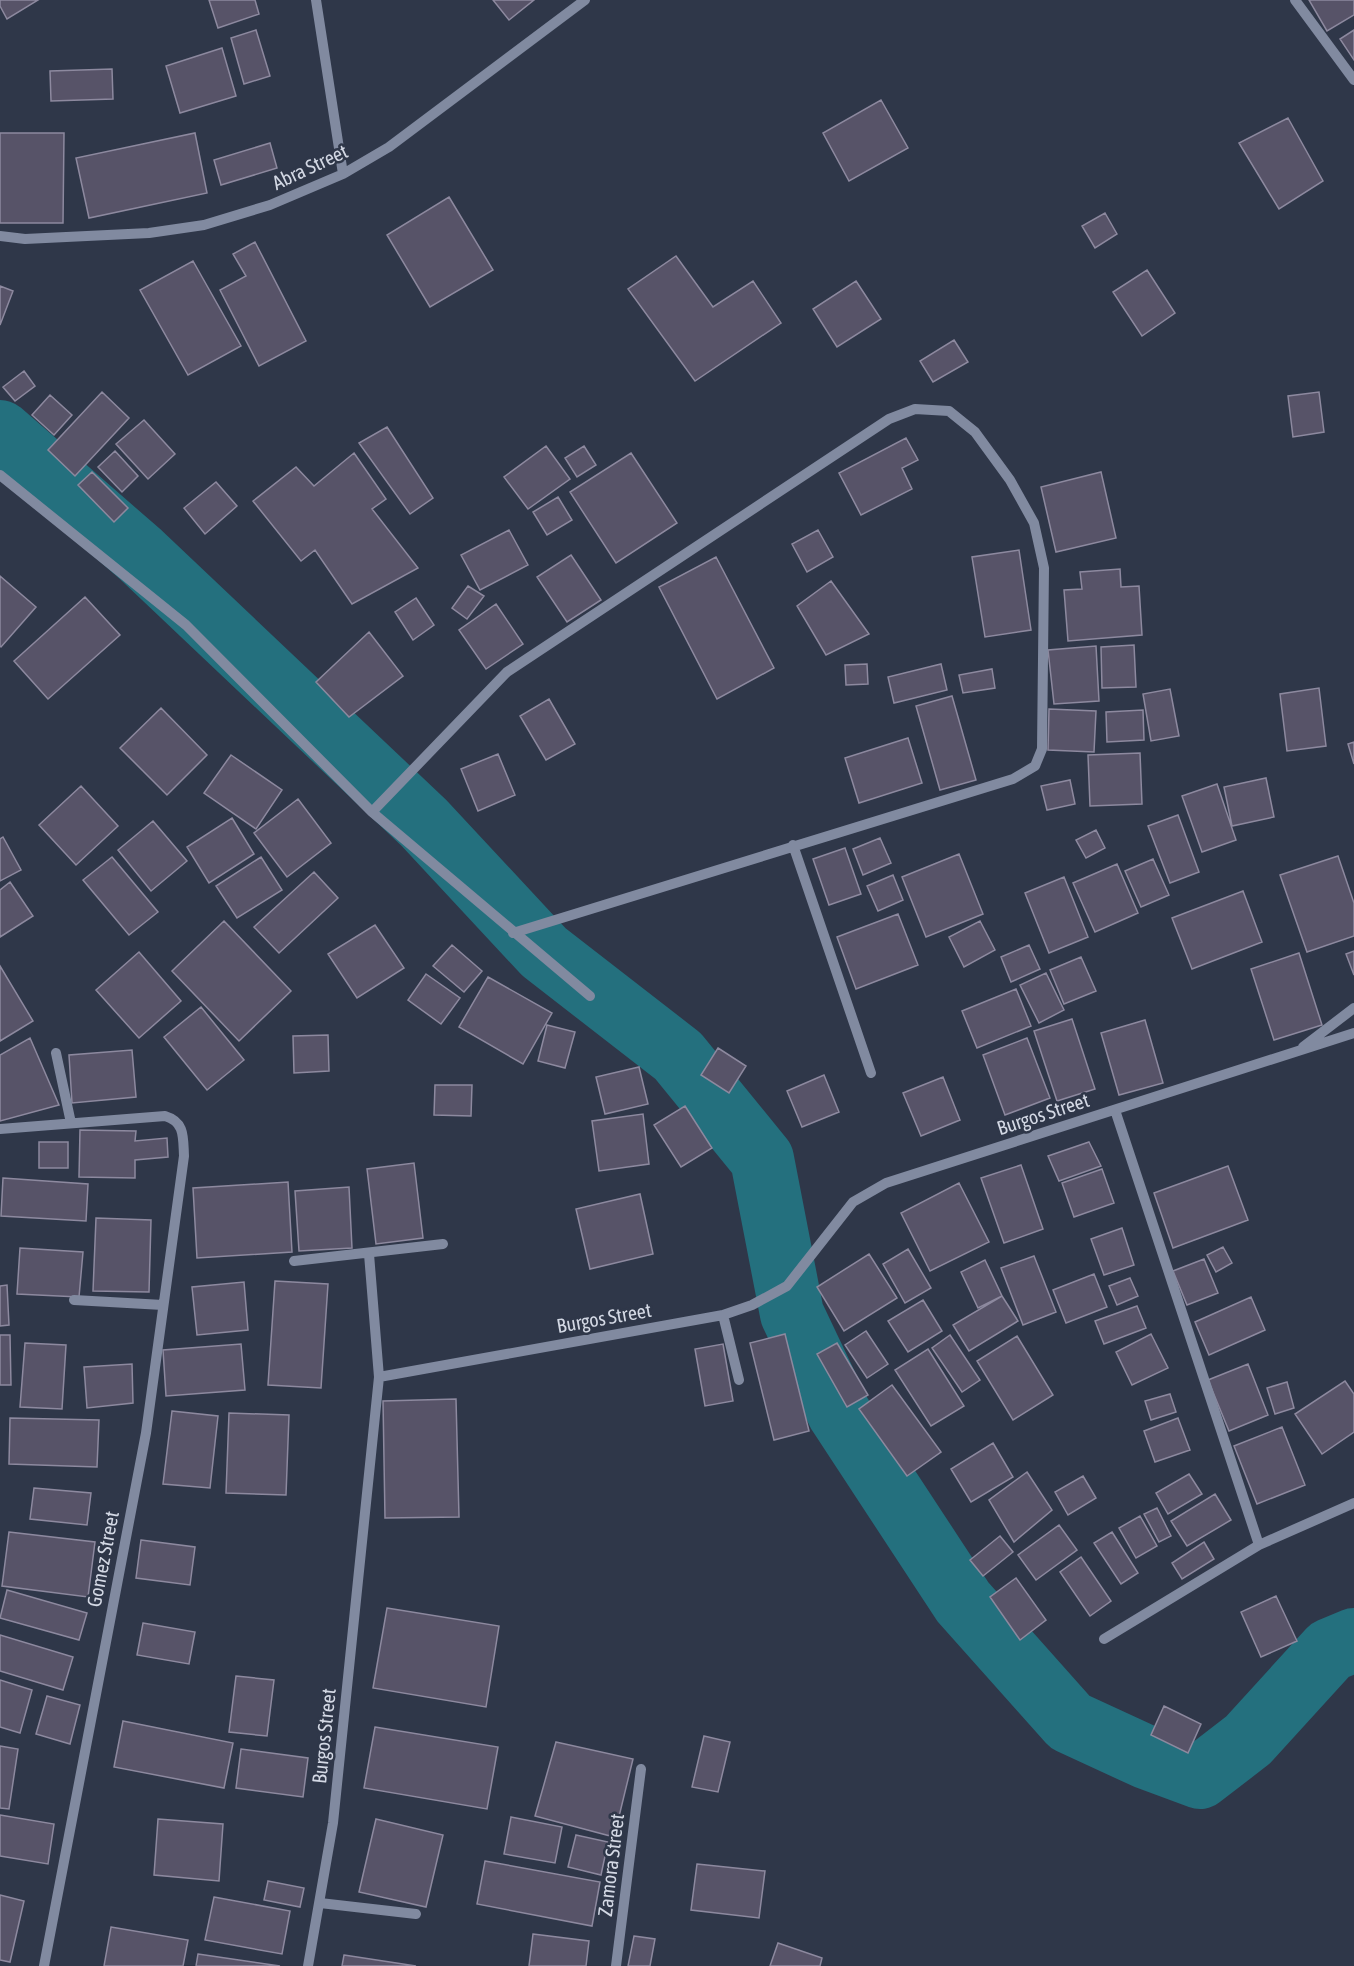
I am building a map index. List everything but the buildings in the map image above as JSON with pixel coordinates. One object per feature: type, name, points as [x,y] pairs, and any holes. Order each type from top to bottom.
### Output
[{"type":"street","points":[[316,0],[342,174]]},
{"type":"street","name":"Abra Street","points":[[0,236],[25,239],[149,233],[204,225],[270,205],[342,174],[389,147],[585,0]]},
{"type":"street","points":[[1294,0],[1354,80]]},
{"type":"street","points":[[372,812],[429,750],[507,672],[889,419],[915,409],[949,411],[975,432],[1010,480],[1034,523],[1044,568],[1042,749],[1035,766],[1013,779],[513,933]]},
{"type":"street","points":[[0,475],[186,625],[372,812],[590,996]]},
{"type":"street","points":[[793,845],[871,1073]]},
{"type":"street","points":[[1296,1052],[1354,1008]]},
{"type":"street","name":"Burgos Street","points":[[308,1966],[333,1823],[379,1377],[723,1314],[752,1305],[787,1286],[853,1202],[886,1183],[1354,1033]]},
{"type":"street","points":[[56,1053],[71,1123]]},
{"type":"street","points":[[1115,1110],[1259,1545]]},
{"type":"street","name":"Gomez Street","points":[[0,1129],[165,1116],[175,1119],[183,1130],[184,1156],[146,1433],[44,1966]]},
{"type":"street","points":[[294,1261],[443,1244]]},
{"type":"street","points":[[369,1254],[379,1377]]},
{"type":"street","points":[[74,1300],[163,1305]]},
{"type":"street","points":[[723,1314],[739,1380]]},
{"type":"street","points":[[1104,1639],[1259,1545],[1354,1503]]},
{"type":"street","name":"Zamora Street","points":[[616,1966],[641,1769]]},
{"type":"street","points":[[320,1904],[416,1914]]},
{"type":"waterway","points":[[0,432],[140,554],[424,823],[544,952],[678,1056],[762,1159],[792,1314],[839,1413],[963,1602],[1070,1722],[1146,1757],[1200,1777],[1248,1740],[1330,1650],[1354,1640]]}]
